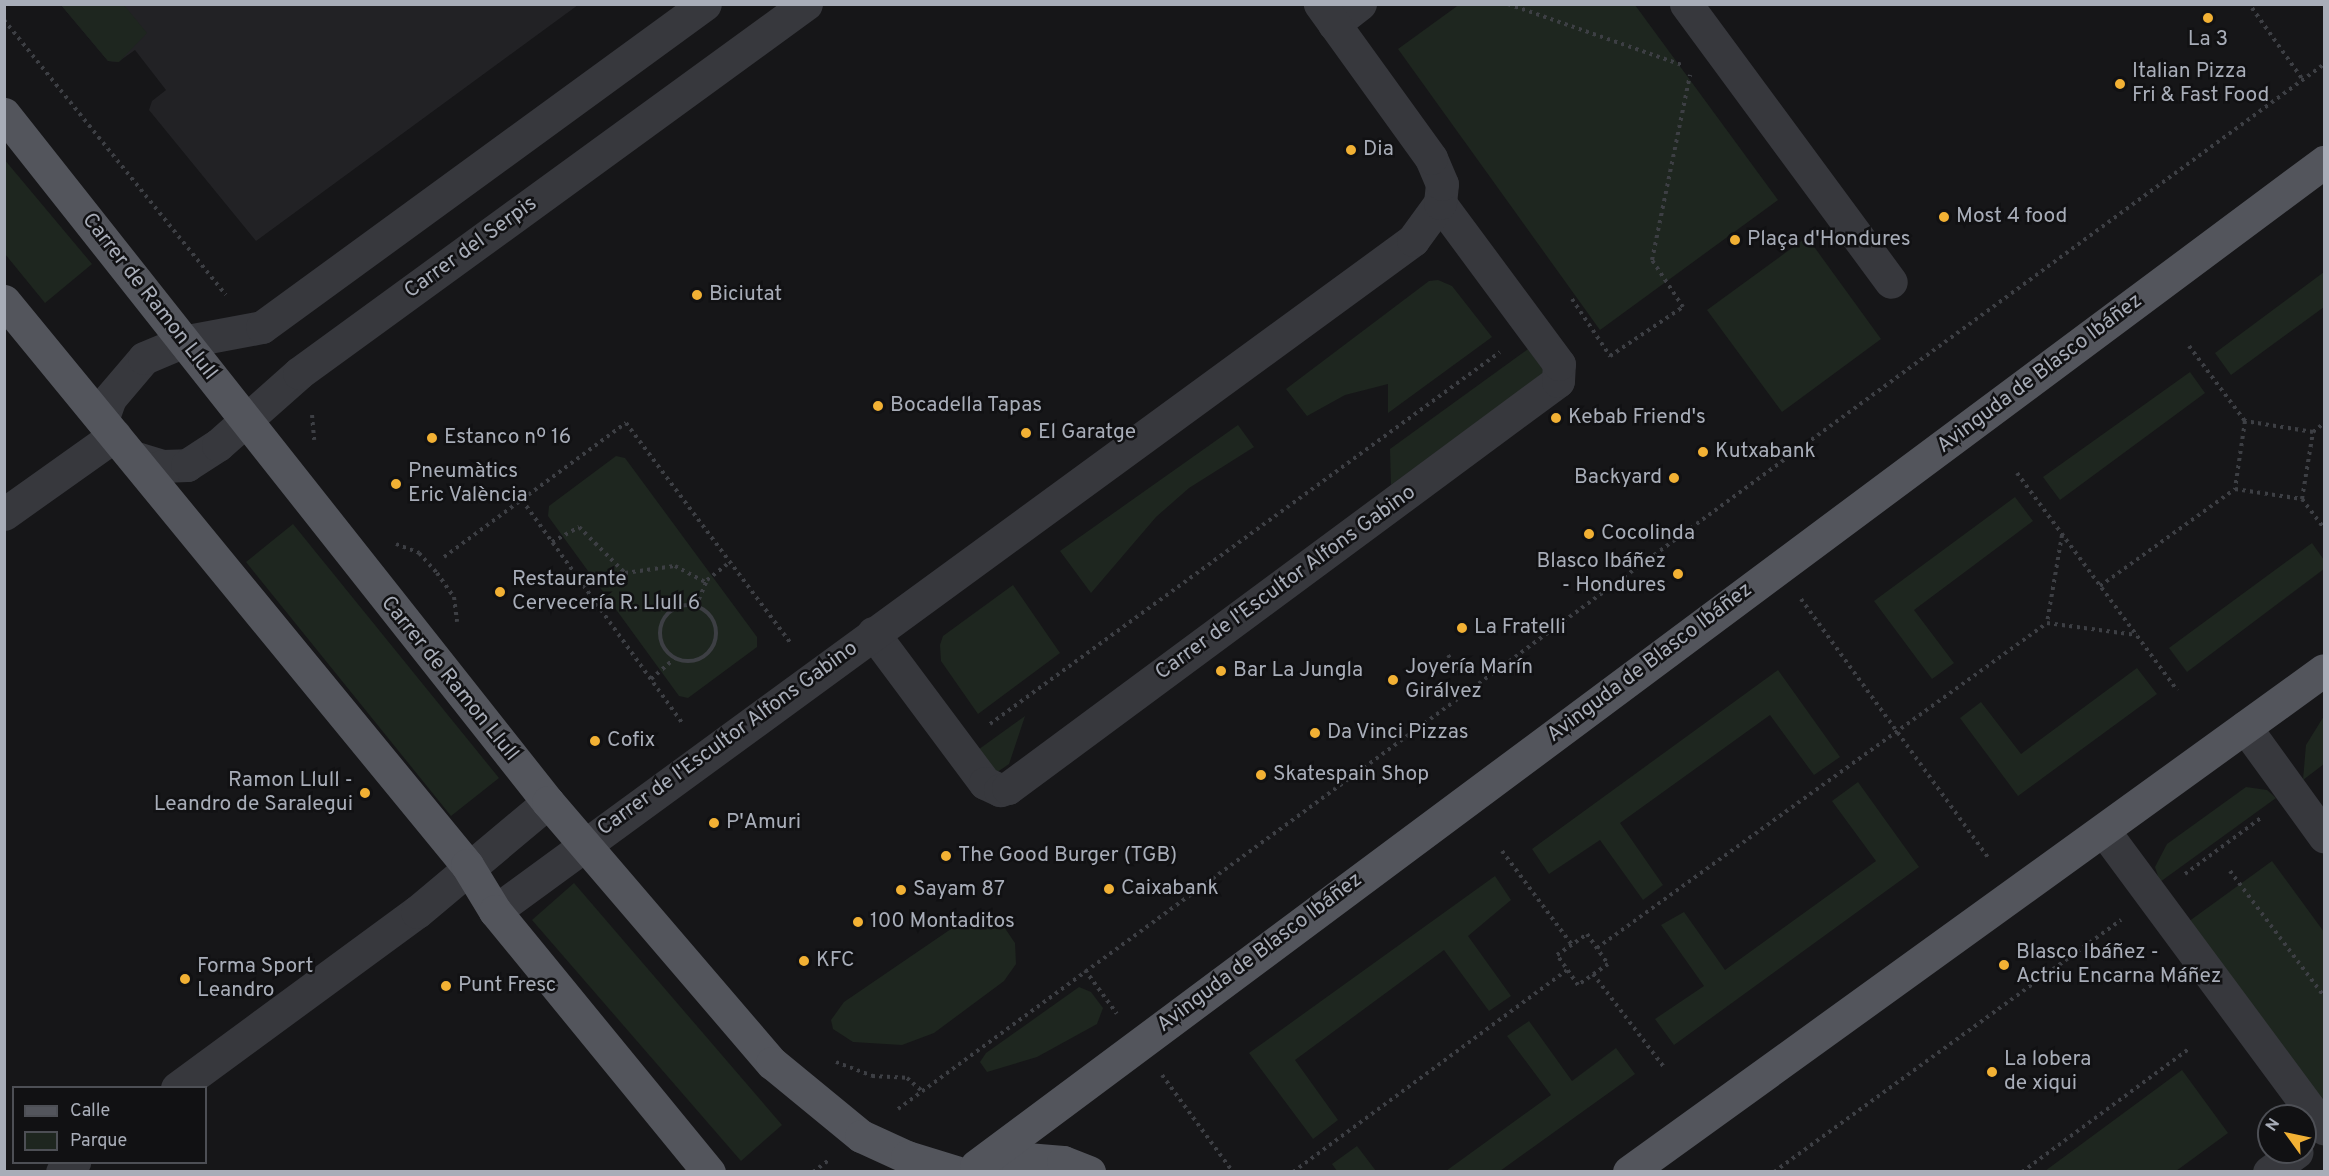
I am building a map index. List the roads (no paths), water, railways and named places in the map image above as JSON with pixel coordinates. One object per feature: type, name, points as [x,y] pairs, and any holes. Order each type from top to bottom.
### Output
[{"type":"main road","name":"Carrer de Ramon Llull","points":[[4,114],[131,270],[182,342],[582,845],[772,1063],[806,1095],[881,1147],[964,1170]]},
{"type":"main road","name":"Avinguda de Blasco Ibáñez","points":[[964,1170],[2325,162]]},
{"type":"main road","points":[[4,301],[467,865],[495,911],[709,1172]]},
{"type":"main road","points":[[1629,1172],[2325,670]]},
{"type":"main road","points":[[964,1170],[1014,1158],[1063,1162],[1089,1172]]},
{"type":"street","points":[[4,514],[117,437],[110,398],[144,358],[182,342],[262,327],[705,4]]},
{"type":"street","name":"Carrer del Serpis","points":[[117,437],[162,466],[187,465],[246,421],[299,373],[806,4]]},
{"type":"street","points":[[1360,4],[1327,14],[1431,158],[1441,194]]},
{"type":"street","points":[[1686,4],[1891,282]]},
{"type":"street","name":"Carrer de l'Escultor Alfons Gabino","points":[[495,911],[582,845],[873,633],[1413,240],[1441,194],[1559,364],[1558,381],[1016,782],[1000,790],[991,787],[873,633]]},
{"type":"street","points":[[2245,728],[2325,836]]},
{"type":"street","points":[[180,1086],[417,912],[467,865],[548,802]]},
{"type":"street","points":[[2104,831],[2325,1128]]},
{"type":"place","name":"La 3","points":[[2208,18]]},
{"type":"place","name":"Italian Pizza Fri & Fast Food","points":[[2120,84]]},
{"type":"place","name":"Dia","points":[[1351,150]]},
{"type":"place","name":"Most 4 food","points":[[1944,217]]},
{"type":"place","name":"Plaça d'Hondures","points":[[1735,240]]},
{"type":"place","name":"Biciutat","points":[[697,295]]},
{"type":"place","name":"Bocadella Tapas","points":[[878,406]]},
{"type":"place","name":"Kebab Friend's","points":[[1556,418]]},
{"type":"place","name":"El Garatge","points":[[1026,433]]},
{"type":"place","name":"Estanco nº 16","points":[[432,438]]},
{"type":"place","name":"Kutxabank","points":[[1703,452]]},
{"type":"place","name":"Backyard","points":[[1674,478]]},
{"type":"place","name":"Pneumàtics Eric València","points":[[396,484]]},
{"type":"place","name":"Cocolinda","points":[[1589,534]]},
{"type":"place","name":"Blasco Ibáñez - Hondures","points":[[1678,574]]},
{"type":"place","name":"Restaurante Cervecería R. Llull 6","points":[[500,592]]},
{"type":"place","name":"La Fratelli","points":[[1462,628]]},
{"type":"place","name":"Bar La Jungla","points":[[1221,671]]},
{"type":"place","name":"Joyería Marín Girálvez","points":[[1393,680]]},
{"type":"place","name":"Da Vinci Pizzas","points":[[1315,733]]},
{"type":"place","name":"Cofix","points":[[595,741]]},
{"type":"place","name":"Skatespain Shop","points":[[1261,775]]},
{"type":"place","name":"Ramon Llull - Leandro de Saralegui","points":[[365,793]]},
{"type":"place","name":"P'Amuri","points":[[714,823]]},
{"type":"place","name":"The Good Burger (TGB)","points":[[946,856]]},
{"type":"place","name":"Caixabank","points":[[1109,889]]},
{"type":"place","name":"Sayam 87","points":[[901,890]]},
{"type":"place","name":"100 Montaditos","points":[[858,922]]},
{"type":"place","name":"KFC","points":[[804,961]]},
{"type":"place","name":"Blasco Ibáñez - Actriu Encarna Máñez","points":[[2004,965]]},
{"type":"place","name":"Forma Sport Leandro","points":[[185,979]]},
{"type":"place","name":"Punt Fresc","points":[[446,986]]},
{"type":"place","name":"La lobera de xiqui","points":[[1992,1072]]}]
